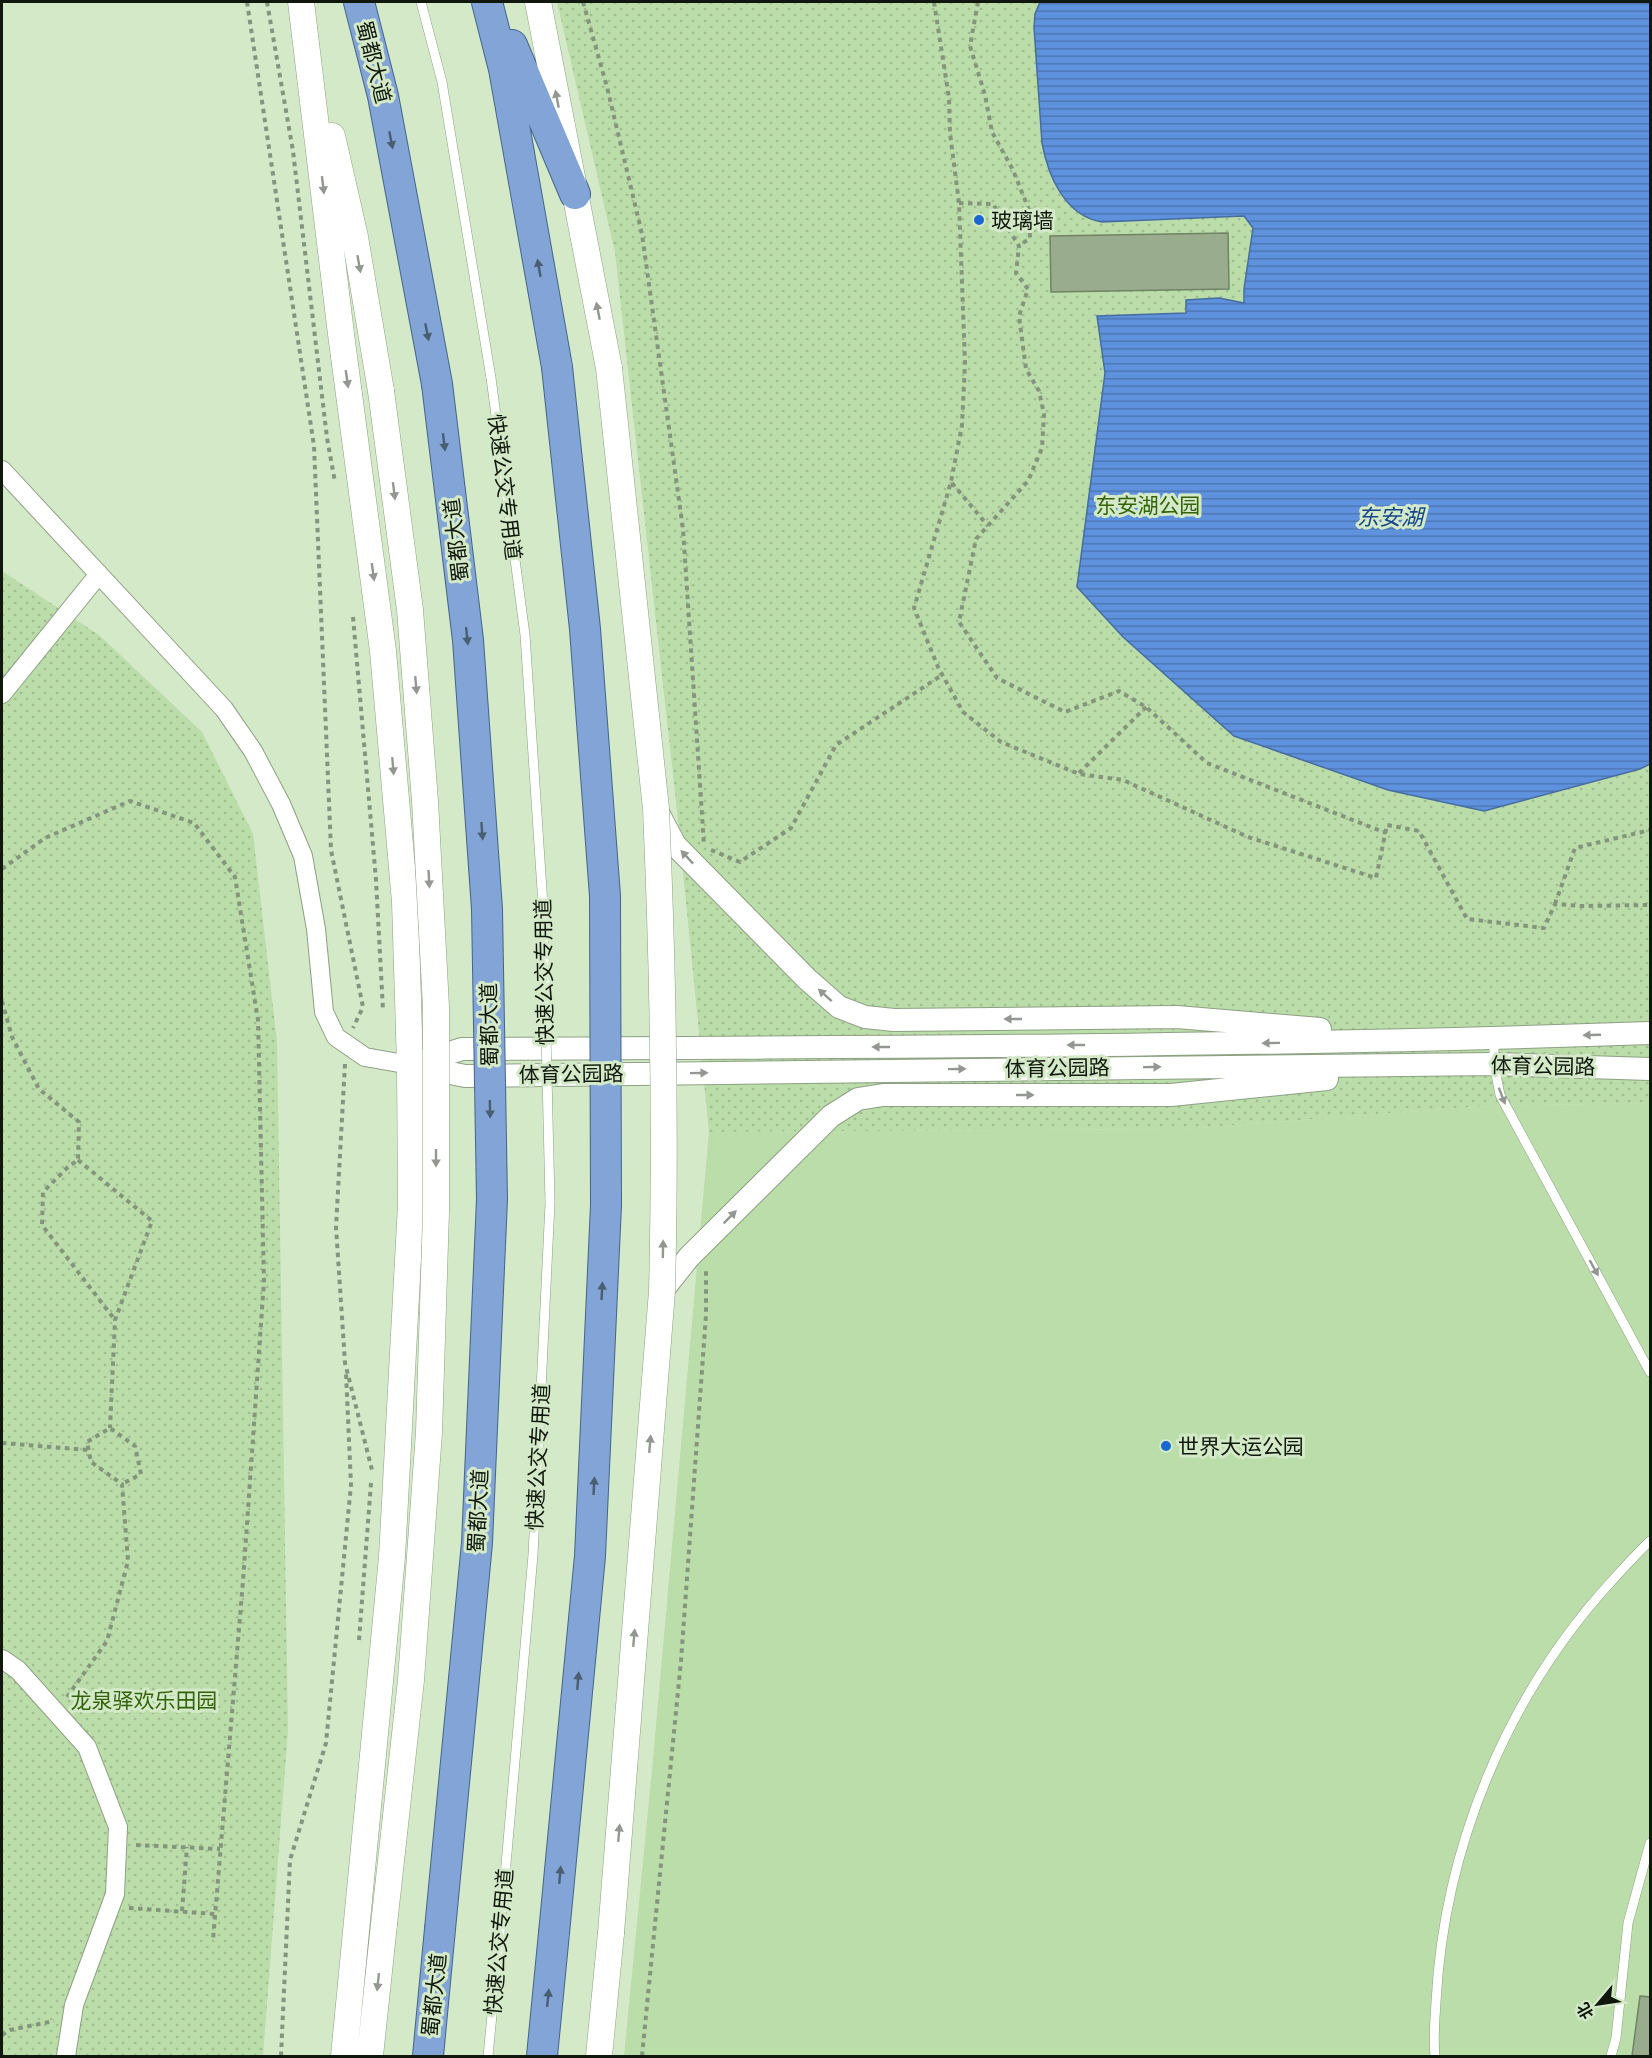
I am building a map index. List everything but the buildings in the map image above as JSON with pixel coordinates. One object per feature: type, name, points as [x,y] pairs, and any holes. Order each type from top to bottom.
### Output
[{"type":"highway","name":"蜀都大道","points":[[359,2],[383,96],[437,384],[468,640],[487,909],[492,1199],[477,1543],[428,2056]]},
{"type":"highway","points":[[486,2],[504,69],[556,367],[585,629],[605,896],[606,1205],[590,1556],[542,2056]]},
{"type":"highway","points":[[493,2],[575,194]]},
{"type":"main road","points":[[301,2],[355,237],[381,391],[410,610],[425,801],[436,1007],[436,1212],[429,1432],[411,1680],[369,2056]]},
{"type":"main road","points":[[301,2],[341,334],[383,651],[405,903],[410,1065],[411,1204],[392,1557],[344,2056]]},
{"type":"main road","points":[[538,2],[609,368],[656,809],[664,1173],[662,1291],[611,1933],[599,2056]]},
{"type":"street","points":[[2,470],[224,709],[253,751],[276,795],[303,856],[316,929],[324,1012],[336,1037],[365,1057],[410,1065]]},
{"type":"street","points":[[2,694],[99,574]]},
{"type":"street","points":[[656,809],[675,845],[807,979],[838,1007],[865,1017],[894,1020],[1177,1017],[1448,1040]]},
{"type":"street","name":"体育公园路","points":[[410,1065],[462,1050],[1176,1044],[1448,1040],[1650,1033]]},
{"type":"street","name":"体育公园路","points":[[410,1065],[465,1076],[1494,1064],[1650,1069]]},
{"type":"street","points":[[662,1291],[705,1240],[831,1116],[858,1099],[883,1095],[1171,1095],[1450,1066]]},
{"type":"street","points":[[2,1659],[18,1670],[87,1748],[118,1827],[115,1893],[74,2005],[66,2056]]},
{"type":"lane","name":"快速公交专用道","points":[[421,2],[442,82],[491,378],[525,635],[543,905],[550,1203],[533,1555],[488,2056]]},
{"type":"lane","points":[[1494,1038],[1494,1064],[1500,1095],[1650,1372]]},
{"type":"lane","points":[[1435,2056],[1438,1968],[1451,1890],[1472,1815],[1498,1752],[1547,1664],[1587,1609],[1650,1541]]},
{"type":"lane","points":[[1611,2056],[1616,2038],[1628,1923],[1650,1843]]},
{"type":"path","points":[[247,2],[314,447],[331,850],[363,1007],[346,1043],[336,1227],[345,1364],[350,1497],[327,1743],[290,1860],[281,2056]]},
{"type":"path","points":[[267,2],[293,151],[327,438],[337,492]]},
{"type":"path","points":[[583,2],[608,87],[642,234],[683,529],[705,848],[740,862],[791,828],[836,745],[942,675]]},
{"type":"path","points":[[934,2],[949,98],[950,133],[959,203],[965,363],[962,425],[951,482],[914,609],[942,675],[963,712],[1001,742],[1079,774],[1123,780],[1248,837],[1376,879],[1387,825],[1419,831],[1467,919],[1544,928],[1575,848],[1650,830]]},
{"type":"path","points":[[978,2],[970,46],[992,132],[1014,170],[1029,210],[1030,238],[1019,246]]},
{"type":"path","points":[[959,203],[993,204],[1019,246],[1016,273],[1028,289],[1019,316],[1026,369],[1039,391],[1044,414],[1042,448],[1028,481],[976,539],[959,622],[997,678],[1065,712],[1119,690],[1146,707],[1207,763],[1386,833]]},
{"type":"path","points":[[951,482],[988,526]]},
{"type":"path","points":[[352,606],[376,880],[383,1015]]},
{"type":"path","points":[[1079,774],[1146,707]]},
{"type":"path","points":[[2,869],[45,838],[130,801],[194,823],[235,877],[258,1020],[264,1281],[243,1581],[213,1940]]},
{"type":"path","points":[[1555,904],[1650,905]]},
{"type":"path","points":[[2,1001],[12,1037],[39,1089],[80,1122],[78,1160]]},
{"type":"path","points":[[78,1160],[152,1221],[115,1320],[110,1428]]},
{"type":"path","points":[[78,1160],[44,1192],[42,1226],[115,1320]]},
{"type":"path","points":[[642,2056],[681,1661],[706,1315],[705,1240]]},
{"type":"path","points":[[345,1364],[372,1468],[358,1642]]},
{"type":"path","points":[[56,1712],[107,1641],[128,1561],[122,1484],[92,1462],[88,1450],[87,1442],[110,1428]]},
{"type":"path","points":[[110,1428],[135,1446],[141,1474],[122,1484]]},
{"type":"path","points":[[2,1443],[88,1450]]},
{"type":"path","points":[[117,1844],[220,1849]]},
{"type":"path","points":[[182,1911],[187,1847]]},
{"type":"path","points":[[110,1906],[215,1914]]},
{"type":"path","points":[[2,2035],[10,2030],[72,2017]]},
{"type":"green space","name":"东安湖公园","points":[[557,2],[1650,2],[1650,1103],[1487,1106],[1185,1129],[709,1132],[676,802],[615,252]]},
{"type":"green space","name":"龙泉驿欢乐田园","points":[[2,571],[99,635],[202,732],[253,834],[277,1042],[288,1730],[263,2056],[2,2056]]},
{"type":"green space","name":"世界大运公园","points":[[1650,1103],[1650,2056],[624,2056],[709,1132],[1185,1129],[1487,1106]]},
{"type":"water","name":"东安湖","points":[[1040,2],[1650,2],[1650,764],[1640,769],[1484,811],[1388,790],[1234,736],[1123,637],[1077,587],[1105,373],[1097,316],[1186,313],[1186,300],[1219,298],[1244,303],[1253,228],[1244,216],[1102,222],[1078,212],[1068,203],[1054,181],[1042,143],[1034,27],[1035,14]]},
{"type":"place","name":"玻璃墙","points":[[979,220]]},
{"type":"place","name":"世界大运公园","points":[[1166,1446]]}]
